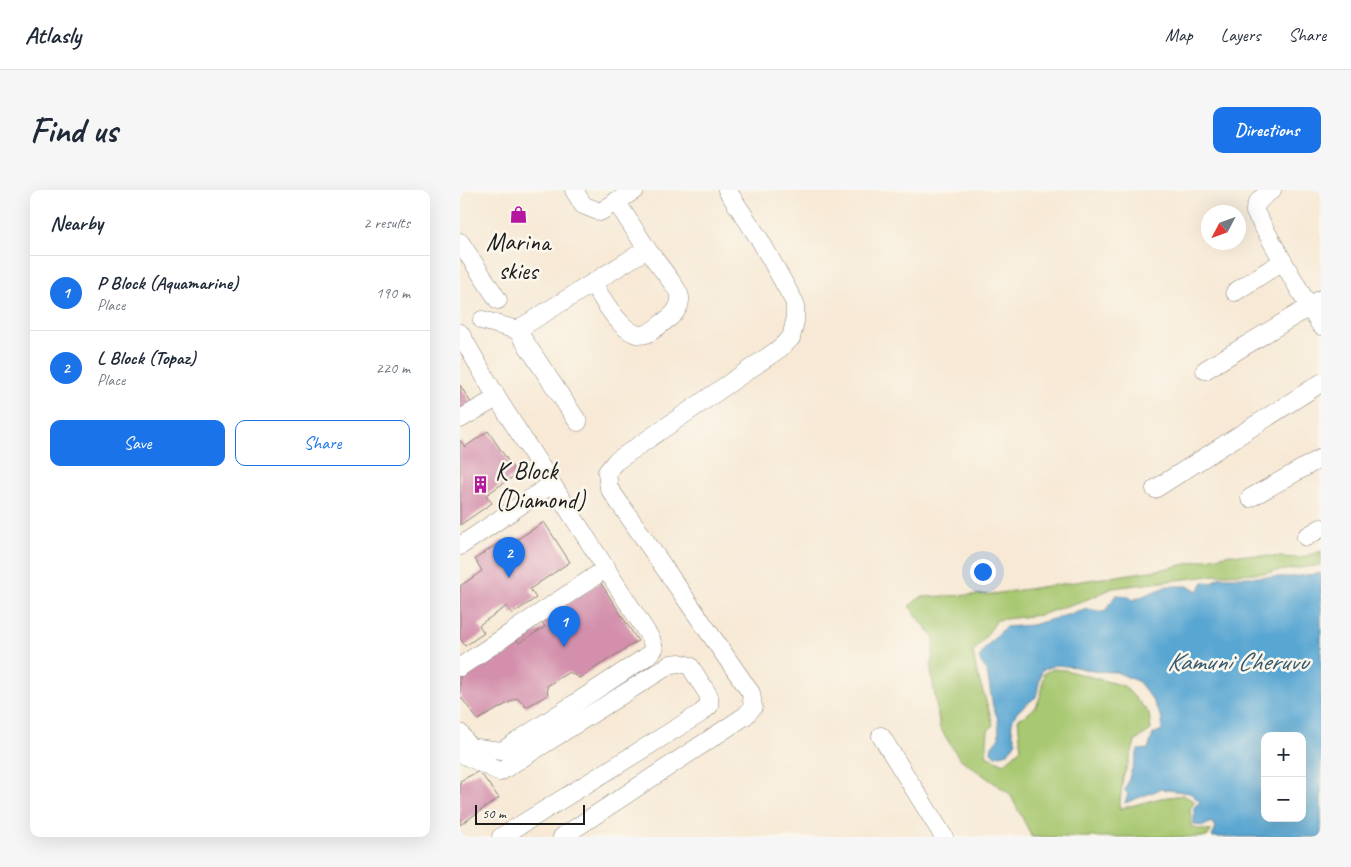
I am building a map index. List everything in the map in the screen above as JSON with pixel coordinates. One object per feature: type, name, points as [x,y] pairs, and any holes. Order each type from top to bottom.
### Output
[{"type":"street","points":[[574,190],[583,205],[600,212],[635,190]]},
{"type":"street","points":[[562,837],[745,716],[753,707],[751,693],[609,488],[607,472],[615,462],[778,350],[791,338],[795,321],[795,303],[760,240],[727,190]]},
{"type":"street","points":[[1272,190],[1254,207],[1255,212],[1283,261],[1315,303],[1321,326]]},
{"type":"street","points":[[593,284],[622,325],[632,334],[645,334],[674,315],[679,307],[680,295],[616,202]]},
{"type":"street","points":[[460,242],[498,300]]},
{"type":"street","points":[[517,330],[647,249]]},
{"type":"street","points":[[1235,292],[1283,261]]},
{"type":"street","points":[[1205,370],[1315,303]]},
{"type":"street","points":[[482,320],[517,330],[578,422]]},
{"type":"street","points":[[460,333],[498,398],[651,639],[654,649],[646,658],[502,751],[469,746],[460,733]]},
{"type":"street","points":[[1155,489],[1321,383]]},
{"type":"street","points":[[460,419],[498,398]]},
{"type":"street","points":[[1250,498],[1321,458]]},
{"type":"street","points":[[460,546],[552,484]]},
{"type":"street","points":[[460,667],[607,568]]},
{"type":"street","points":[[460,752],[500,772],[670,664],[680,663],[690,666],[709,696],[709,706],[701,713],[501,837]]},
{"type":"street","points":[[881,736],[944,837]]},
{"type":"green space","points":[[1321,551],[1321,565],[1264,573],[1225,574],[1113,588],[1088,599],[1040,615],[997,620],[973,652],[993,725],[988,731],[986,755],[1004,764],[1021,749],[1018,719],[1036,706],[1041,695],[1044,673],[1053,669],[1065,670],[1124,686],[1149,713],[1151,730],[1136,740],[1123,778],[1119,809],[1161,798],[1183,795],[1195,802],[1190,808],[1191,826],[1211,831],[1207,837],[1032,837],[1010,794],[959,758],[940,728],[931,671],[934,638],[909,606],[921,597],[993,594],[1164,569],[1230,554],[1300,558]]},
{"type":"water","name":"Kamuni Cheruvu","points":[[1321,573],[1321,837],[1212,837],[1216,828],[1211,822],[1204,826],[1194,825],[1194,807],[1200,802],[1190,793],[1161,789],[1125,803],[1128,794],[1125,791],[1138,750],[1148,749],[1153,734],[1162,730],[1162,719],[1152,699],[1139,682],[1116,672],[1093,671],[1056,665],[1042,670],[1036,697],[1015,715],[1013,720],[1013,733],[1016,741],[1008,753],[995,756],[991,752],[992,746],[999,737],[998,719],[993,707],[987,671],[979,659],[985,648],[1005,627],[1032,625],[1088,609],[1104,612],[1116,595],[1129,596],[1133,600],[1168,586],[1187,586],[1198,591],[1203,582],[1212,583],[1220,577],[1292,577]]},
{"type":"building","points":[[460,385],[473,406],[460,414]]},
{"type":"building","name":"K Block (Diamond)","points":[[488,431],[517,474],[486,495],[492,503],[460,525],[460,440],[465,447]]},
{"type":"building","points":[[544,522],[570,562],[530,589],[536,598],[512,614],[507,606],[479,625],[484,633],[465,646],[460,638],[460,586],[482,571],[475,559],[503,540],[507,546]]},
{"type":"building","points":[[600,582],[638,641],[579,678],[569,672],[547,686],[548,695],[526,707],[517,698],[478,720],[460,696],[460,676],[514,637],[519,643],[545,627],[542,622]]},
{"type":"building","points":[[479,771],[499,798],[460,825],[460,781]]},
{"type":"place","name":"Marina skies","points":[[518,215]]},
{"type":"place","name":"K Block (Diamond)","points":[[481,485]]},
{"type":"place","name":"L Block (Topaz)","points":[[509,578]]},
{"type":"place","name":"P Block (Aquamarine)","points":[[564,647]]}]
